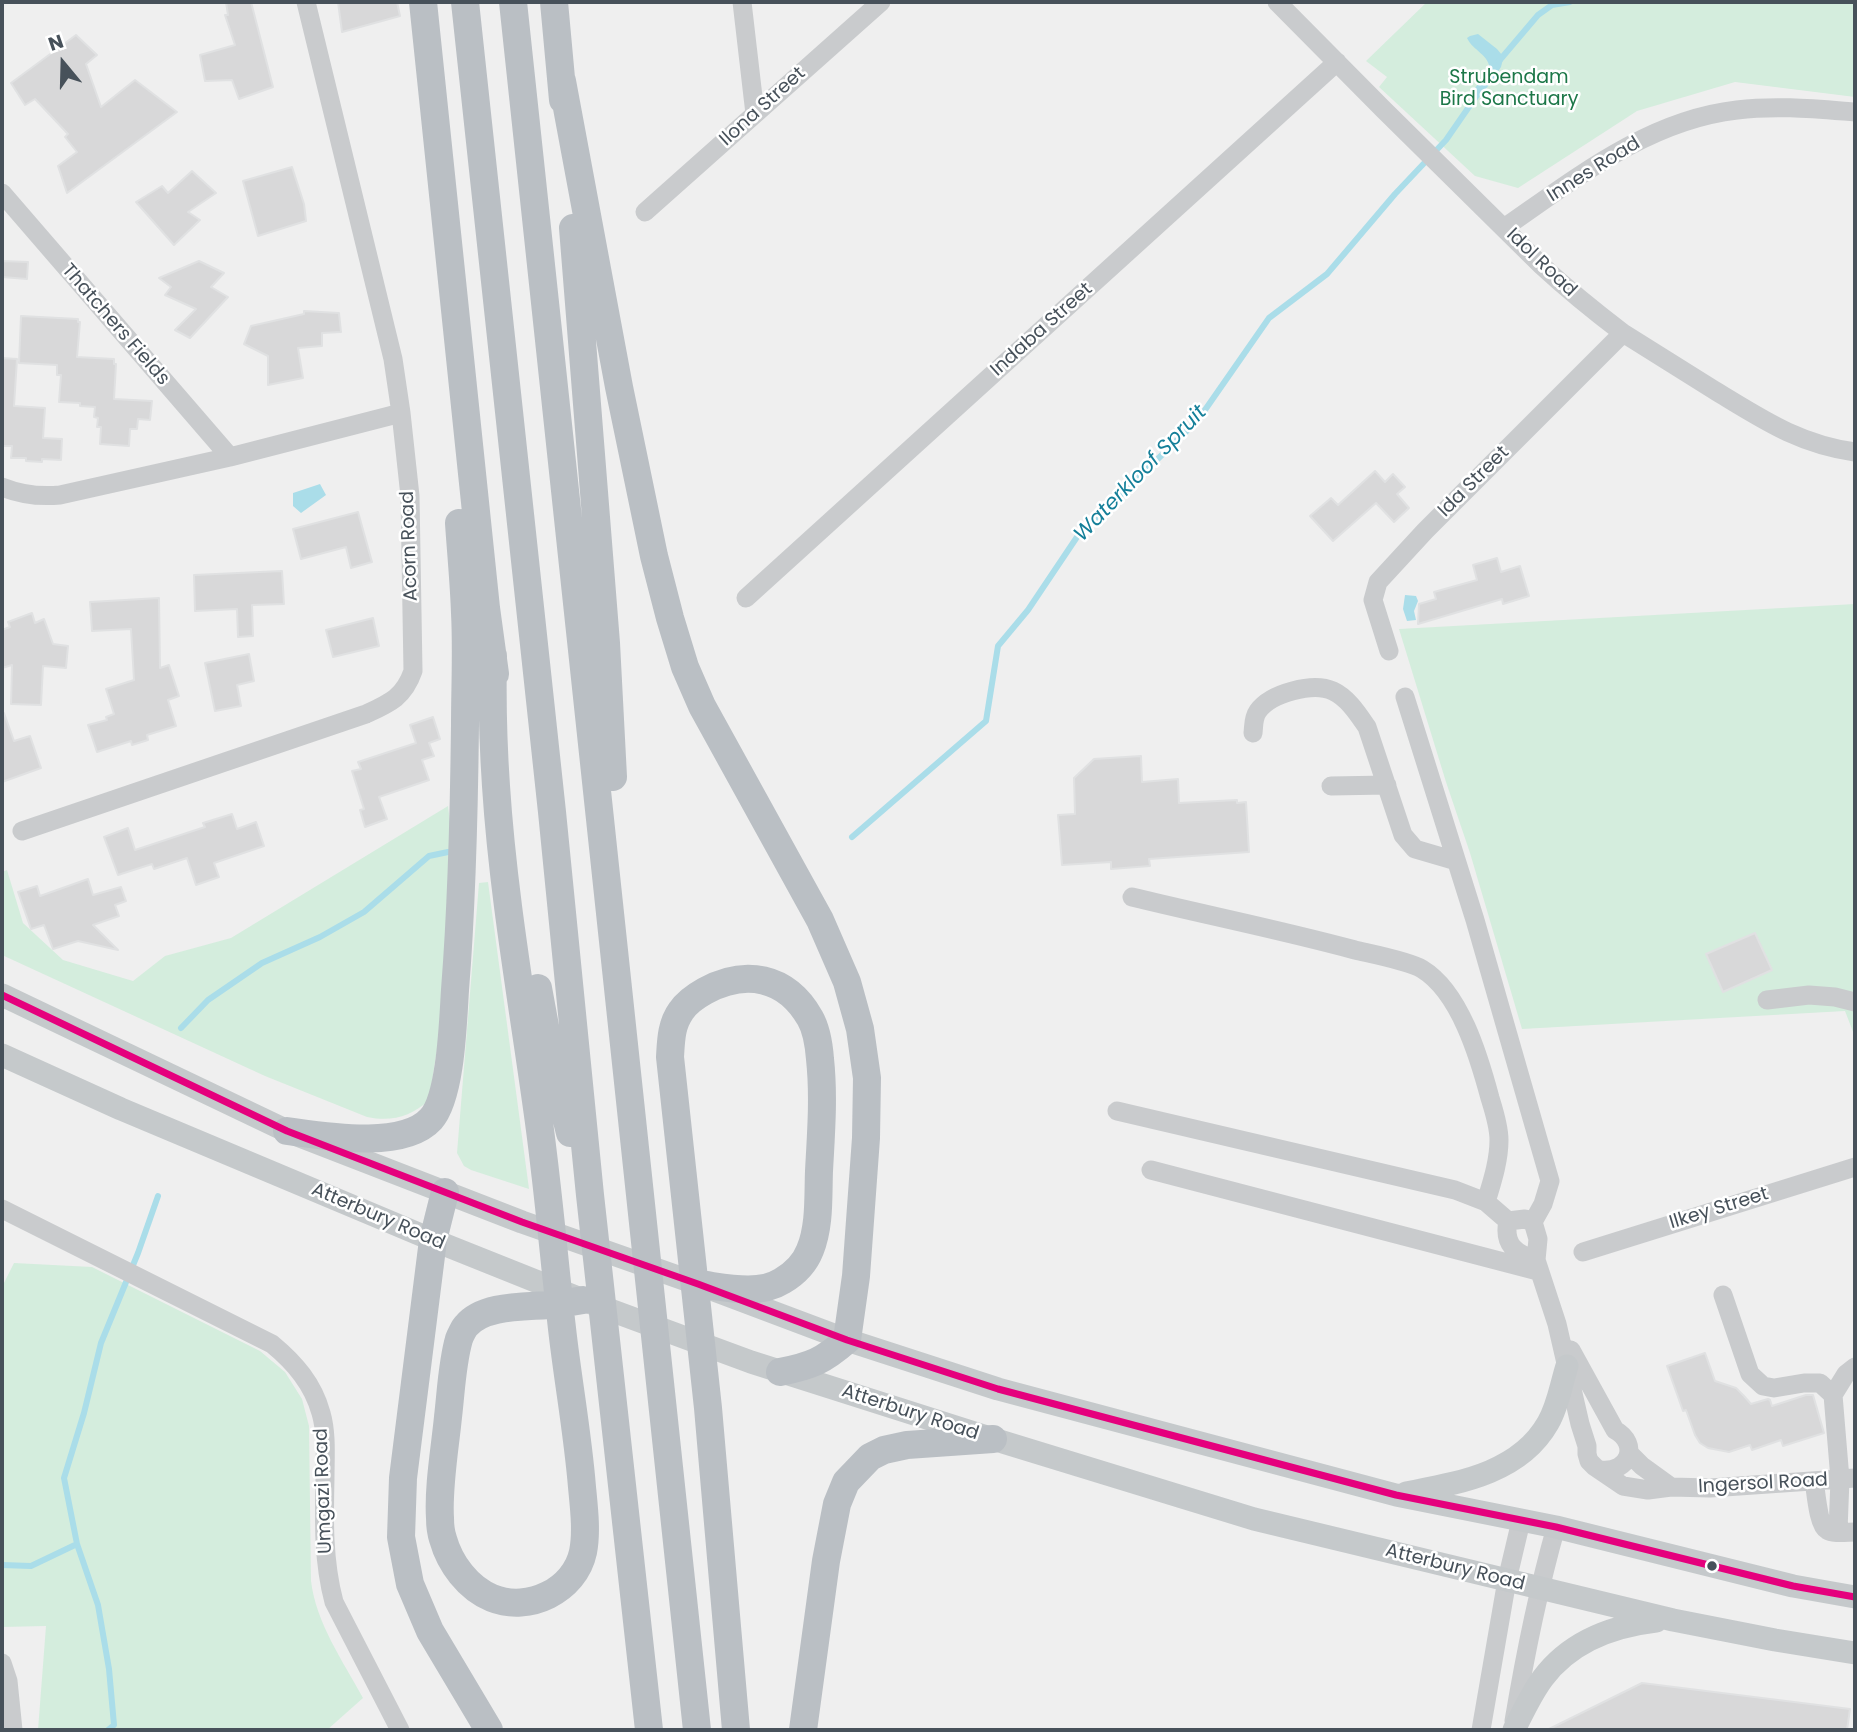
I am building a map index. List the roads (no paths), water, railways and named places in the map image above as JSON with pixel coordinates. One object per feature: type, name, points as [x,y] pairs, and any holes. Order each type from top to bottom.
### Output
[{"type":"highway","points":[[423,2],[493,656],[518,858],[549,1048],[565,1116],[590,1195]]},
{"type":"highway","points":[[465,2],[649,1730]]},
{"type":"highway","points":[[513,2],[697,1730]]},
{"type":"highway","points":[[554,2],[606,643],[614,792],[620,1003]]},
{"type":"highway","points":[[562,81],[619,387],[654,556],[685,667],[702,706],[820,920],[847,982],[860,1029],[867,1078],[866,1138],[856,1276],[847,1340],[822,1360],[780,1372]]},
{"type":"highway","points":[[287,1131],[342,1139],[376,1138],[415,1130],[432,1118],[439,1107],[446,1083],[453,1025],[464,832],[465,616],[452,404],[459,346]]},
{"type":"highway","points":[[493,656],[492,718],[502,853],[537,1111],[564,1349],[579,1459],[584,1513],[584,1550],[569,1582],[552,1594],[538,1599],[505,1602],[478,1590],[464,1577],[452,1561],[443,1538],[439,1516],[459,1337],[465,1326],[482,1315],[511,1307],[526,1307],[583,1300]]},
{"type":"highway","points":[[698,1284],[743,1289],[759,1297],[793,1273],[806,1260],[812,1247],[817,1217],[821,1109],[817,1040],[811,1020],[785,989],[750,978],[733,979],[694,997],[680,1012],[672,1030],[670,1057],[708,1408],[736,1730]]},
{"type":"highway","points":[[445,1192],[433,1240],[403,1478],[401,1537],[410,1584],[430,1631],[489,1730]]},
{"type":"highway","points":[[803,1730],[828,1549],[836,1504],[846,1482],[870,1457],[884,1450],[907,1445],[993,1439]]},
{"type":"main road","points":[[2,995],[287,1131],[522,1222],[698,1284]]},
{"type":"main road","name":"Atterbury Road","points":[[2,1055],[121,1109],[433,1240],[583,1300],[780,1372],[1254,1519],[1673,1620],[1855,1653]]},
{"type":"main road","points":[[759,1297],[847,1340],[998,1389],[1396,1495],[1556,1527],[1793,1586],[1855,1597]]},
{"type":"main road","points":[[1396,1495],[1461,1482],[1499,1468],[1520,1454],[1548,1424],[1567,1366]]},
{"type":"main road","points":[[1513,1730],[1543,1677],[1579,1645],[1632,1624],[1673,1620]]},
{"type":"street","name":"Acorn Road","points":[[22,831],[366,713],[390,703],[401,695],[409,683],[413,671],[410,496],[393,359],[306,2]]},
{"type":"street","points":[[742,2],[755,114]]},
{"type":"street","name":"Ilona Street","points":[[645,212],[881,2]]},
{"type":"street","name":"Idol Road","points":[[1277,2],[1567,290],[1623,333],[1772,425],[1809,442],[1855,452]]},
{"type":"street","name":"Indaba Street","points":[[746,598],[1337,62]]},
{"type":"street","name":"Innes Road","points":[[1504,228],[1623,148],[1704,116],[1763,108],[1855,112]]},
{"type":"street","name":"Thatchers Fields","points":[[2,193],[230,457]]},
{"type":"street","name":"Ida Street","points":[[1389,651],[1373,600],[1378,582],[1425,531],[1623,333]]},
{"type":"street","points":[[2,487],[39,497],[60,495],[230,457],[401,413]]},
{"type":"street","points":[[1253,733],[1254,718],[1258,711],[1267,702],[1283,694],[1308,688],[1324,688],[1336,692],[1357,712],[1367,727],[1403,835],[1415,849],[1456,860]]},
{"type":"street","points":[[1405,697],[1456,860],[1481,917],[1550,1181],[1543,1204],[1533,1222],[1538,1239],[1539,1266],[1557,1324],[1587,1446]]},
{"type":"street","points":[[1331,786],[1387,785]]},
{"type":"street","points":[[1132,897],[1348,948],[1419,967],[1435,978],[1462,1020],[1476,1049],[1497,1124],[1498,1158],[1486,1202]]},
{"type":"street","points":[[1767,1000],[1809,995],[1855,1002]]},
{"type":"street","points":[[1117,1111],[1455,1190],[1486,1202],[1508,1221],[1525,1219],[1533,1222]]},
{"type":"street","name":"Ilkey Street","points":[[1583,1252],[1855,1167]]},
{"type":"street","points":[[1151,1170],[1539,1266]]},
{"type":"street","name":"Umgazi Road","points":[[2,1209],[272,1344],[292,1361],[305,1377],[322,1416],[326,1553],[331,1592],[347,1630],[400,1730]]},
{"type":"street","points":[[1508,1221],[1507,1233],[1513,1249],[1539,1266]]},
{"type":"street","points":[[1723,1295],[1751,1374],[1763,1386],[1774,1388],[1820,1383],[1833,1395],[1847,1479],[1847,1532],[1826,1530],[1821,1524],[1814,1481]]},
{"type":"street","points":[[1557,1324],[1615,1430],[1627,1441],[1629,1452],[1626,1461],[1611,1471],[1601,1470],[1589,1461],[1589,1439],[1600,1430],[1615,1430]]},
{"type":"street","points":[[1833,1395],[1846,1374],[1855,1367]]},
{"type":"street","name":"Ingersol Road","points":[[1629,1452],[1642,1466],[1671,1487]]},
{"type":"street","name":"Ingersol Road","points":[[1601,1470],[1623,1486],[1648,1490],[1847,1479]]},
{"type":"street","points":[[1481,1730],[1507,1580],[1521,1521]]},
{"type":"street","points":[[1513,1730],[1539,1588],[1556,1527]]},
{"type":"street","points":[[2,1663],[8,1681],[13,1730]]},
{"type":"water","points":[[1478,34],[1497,49],[1503,59],[1494,78],[1479,96],[1474,89],[1490,70],[1487,60],[1467,38]]},
{"type":"water","points":[[320,484],[326,495],[301,513],[293,506],[293,493]]},
{"type":"water","points":[[1405,595],[1416,596],[1416,620],[1407,621],[1403,609]]},
{"type":"waterway","name":"Waterkloof Spruit","points":[[1499,61],[1538,15],[1552,5],[1570,2]]},
{"type":"waterway","name":"Waterkloof Spruit","points":[[852,837],[986,721],[998,646],[1028,610],[1077,537],[1198,420],[1269,318],[1327,274],[1395,194],[1446,140],[1482,88]]},
{"type":"waterway","points":[[181,1028],[208,1000],[262,963],[320,937],[364,912],[429,856],[448,852]]},
{"type":"waterway","points":[[2,1565],[31,1566],[77,1544],[64,1478],[84,1413],[101,1343],[158,1196]]},
{"type":"waterway","points":[[77,1544],[98,1605],[109,1669],[114,1725],[108,1730]]},
{"type":"park label","name":"Strubendam Bird Sanctuary","points":[[1509,89]]}]
